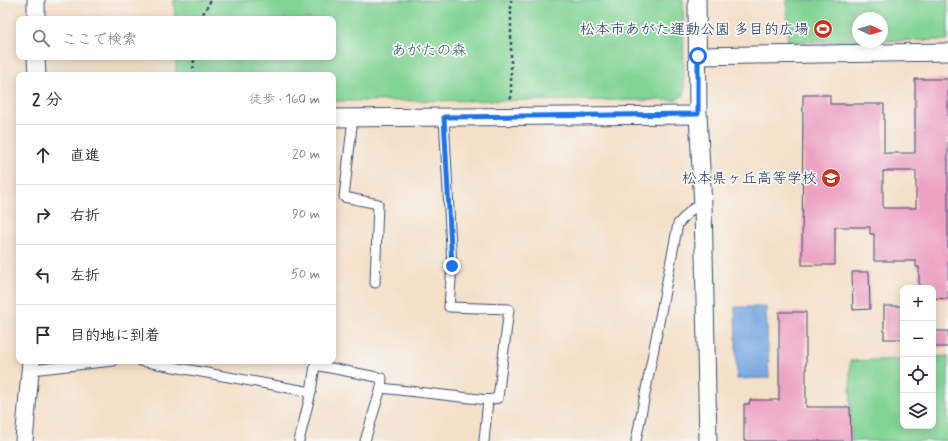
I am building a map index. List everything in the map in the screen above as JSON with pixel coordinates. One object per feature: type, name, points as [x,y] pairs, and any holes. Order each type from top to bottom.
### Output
[{"type":"street","points":[[36,0],[36,16]]},
{"type":"street","points":[[698,0],[698,114],[703,204],[708,441]]},
{"type":"street","points":[[698,56],[948,52]]},
{"type":"street","points":[[36,60],[36,72]]},
{"type":"street","points":[[336,118],[698,114]]},
{"type":"street","points":[[24,441],[31,365]]},
{"type":"lane","points":[[381,388],[488,400],[498,398],[509,309],[449,307],[452,266],[444,117]]},
{"type":"lane","points":[[353,118],[344,197],[378,204],[375,283]]},
{"type":"lane","points":[[636,441],[678,224],[692,209],[703,204]]},
{"type":"lane","points":[[31,365],[52,364]]},
{"type":"lane","points":[[157,364],[311,392]]},
{"type":"lane","points":[[299,441],[311,392],[314,365],[382,378],[381,388],[365,441]]},
{"type":"lane","points":[[484,441],[488,400]]},
{"type":"path","points":[[202,16],[212,0]]},
{"type":"path","points":[[511,0],[511,104]]},
{"type":"path","points":[[193,72],[194,60]]},
{"type":"green space","name":"あがたの森","points":[[174,0],[683,0],[684,95],[675,100],[336,101],[336,72],[176,72],[176,60],[336,60],[336,16],[175,16]]},
{"type":"green space","name":"松本市あがた運動公園 多目的広場","points":[[787,0],[948,0],[948,40],[888,41],[888,12],[852,12],[852,41],[788,42]]},
{"type":"green space","points":[[948,356],[948,441],[851,441],[850,361],[900,359],[900,429],[936,429],[936,357]]},
{"type":"water","points":[[735,307],[766,307],[769,378],[737,379]]},
{"type":"building","points":[[915,79],[948,79],[948,299],[936,298],[936,285],[919,285],[919,267],[916,267],[916,261],[874,261],[874,234],[870,234],[870,227],[835,227],[835,265],[802,265],[803,95],[830,95],[830,104],[884,104],[884,153],[915,153]],"holes":[[[883,171],[916,171],[916,208],[883,208]]]},
{"type":"building","points":[[852,272],[869,272],[870,309],[853,310]]},
{"type":"building","points":[[884,306],[900,306],[900,339],[884,339]]},
{"type":"building","points":[[779,312],[806,312],[806,407],[850,407],[851,441],[744,441],[744,404],[749,404],[750,400],[779,400]]},
{"type":"building","points":[[936,331],[948,331],[948,347],[936,347]]},
{"type":"place","name":"松本市あがた運動公園 多目的広場","points":[[823,29]]},
{"type":"place","name":"松本県ヶ丘高等学校","points":[[831,178]]},
{"type":"route","points":[[452,266],[444,117],[698,114],[698,56]]}]
